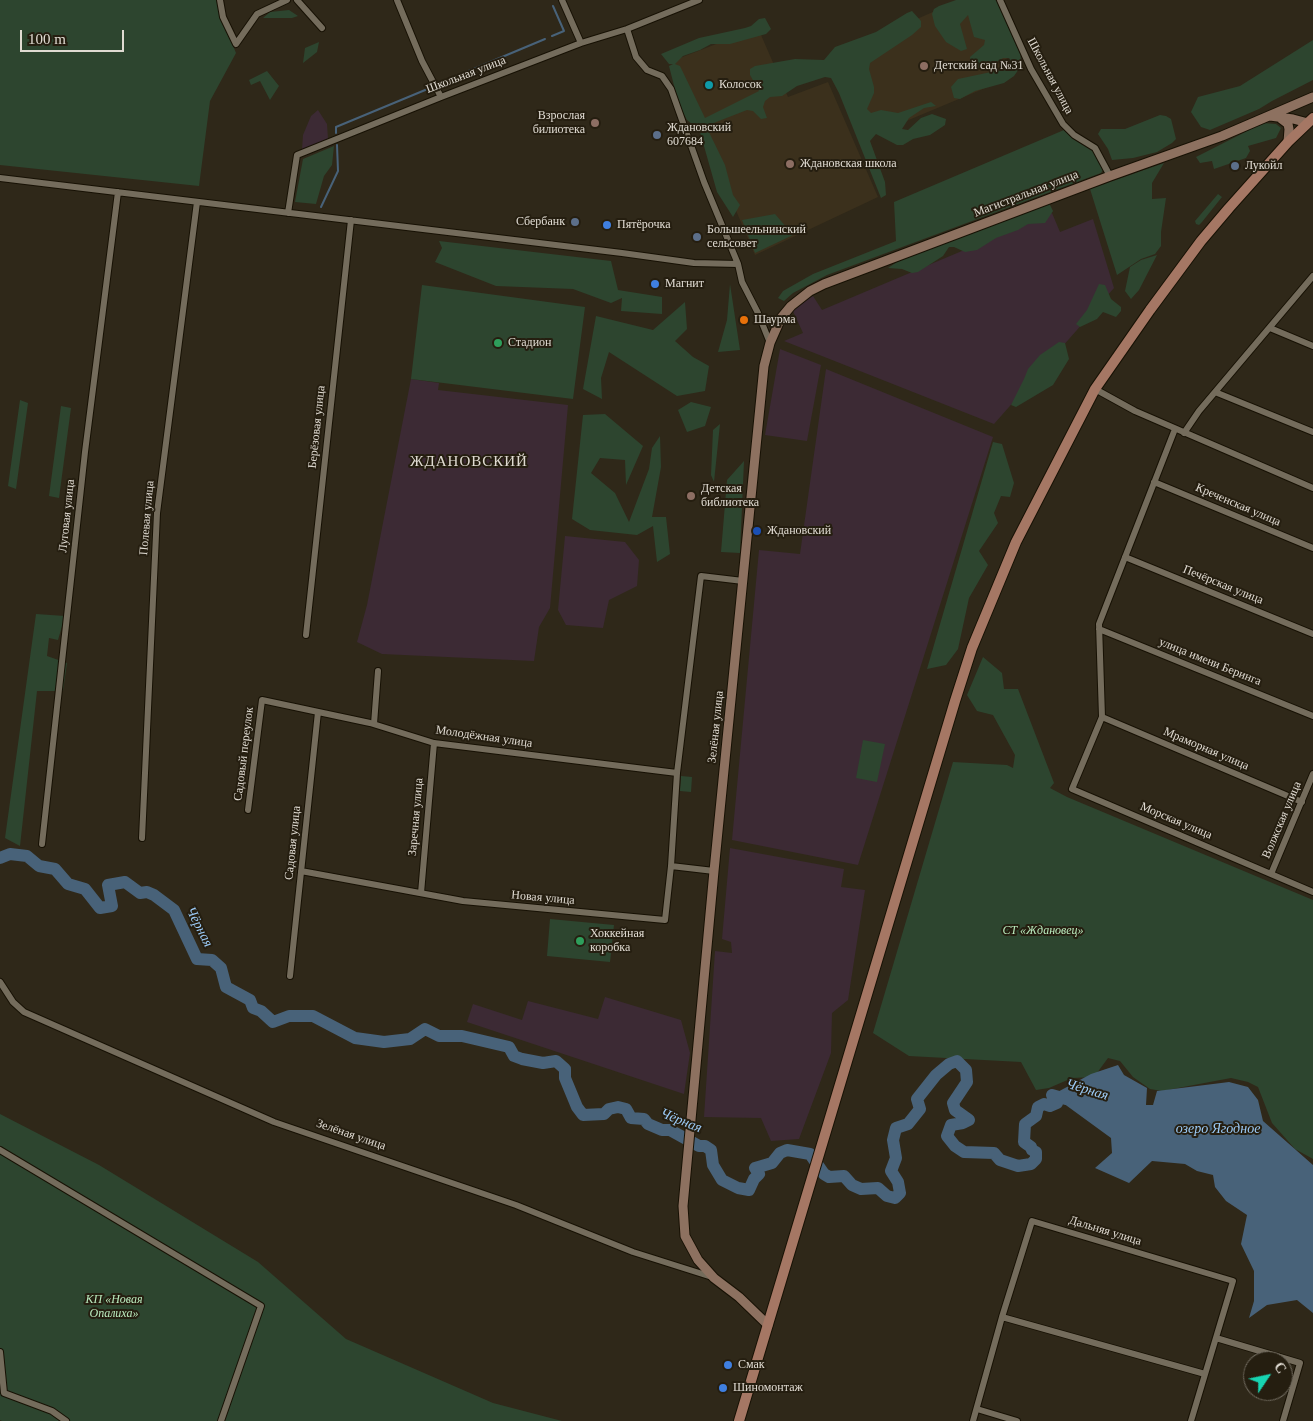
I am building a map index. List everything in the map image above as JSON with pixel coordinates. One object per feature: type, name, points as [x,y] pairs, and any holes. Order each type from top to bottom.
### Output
[{"type":"main road","points":[[739,1421],[952,710],[972,648],[1016,542],[1095,389],[1150,310],[1201,242],[1288,142],[1310,121]]},
{"type":"street","points":[[220,0],[223,17],[236,44],[257,14],[287,0]]},
{"type":"street","points":[[297,0],[322,28]]},
{"type":"street","points":[[397,0],[422,61],[441,97]]},
{"type":"street","points":[[562,0],[581,43]]},
{"type":"street","name":"Школьная улица","points":[[288,212],[297,155],[581,43],[627,29],[699,0]]},
{"type":"street","name":"Школьная улица","points":[[1000,0],[1031,69],[1063,124],[1074,135],[1095,148],[1110,176]]},
{"type":"street","points":[[627,29],[636,57],[647,70],[662,76],[671,89],[704,182],[738,264],[742,282],[770,342]]},
{"type":"street","name":"Магистральная улица","points":[[770,342],[781,318],[791,306],[810,291],[843,276],[1222,136],[1313,97]]},
{"type":"street","points":[[1270,116],[1310,121]]},
{"type":"street","points":[[1280,117],[1288,124],[1288,142]]},
{"type":"street","points":[[0,178],[694,263],[738,264]]},
{"type":"street","name":"Луговая улица","points":[[42,844],[85,452],[118,192]]},
{"type":"street","name":"Полевая улица","points":[[142,838],[157,513],[197,202]]},
{"type":"street","name":"Берёзовая улица","points":[[306,635],[351,220]]},
{"type":"street","points":[[1184,433],[1199,411],[1313,276]]},
{"type":"street","points":[[1270,328],[1313,346]]},
{"type":"street","name":"Зелёная улица","points":[[768,1325],[739,1297],[714,1278],[698,1260],[685,1236],[683,1206],[764,366],[770,342]]},
{"type":"street","points":[[1095,389],[1135,411],[1313,488]]},
{"type":"street","points":[[1215,392],[1313,432]]},
{"type":"street","points":[[1102,717],[1099,624],[1175,429]]},
{"type":"street","name":"Креченская улица","points":[[1154,482],[1313,548]]},
{"type":"street","name":"Печёрская улица","points":[[1125,556],[1313,634]]},
{"type":"street","points":[[714,871],[672,866],[677,773],[701,576],[743,581]]},
{"type":"street","name":"улица имени Беринга","points":[[1099,629],[1313,716]]},
{"type":"street","points":[[374,724],[378,671]]},
{"type":"street","name":"Молодёжная улица","points":[[262,700],[374,724],[434,743],[677,773]]},
{"type":"street","name":"Садовый переулок","points":[[248,810],[262,700]]},
{"type":"street","name":"Садовая улица","points":[[290,976],[318,712]]},
{"type":"street","name":"Морская улица","points":[[1102,717],[1072,789],[1313,892]]},
{"type":"street","name":"Мраморная улица","points":[[1102,717],[1302,802]]},
{"type":"street","name":"Заречная улица","points":[[420,893],[434,743]]},
{"type":"street","name":"Волжская улица","points":[[1271,874],[1313,774]]},
{"type":"street","name":"Новая улица","points":[[301,871],[463,902],[665,920],[672,866]]},
{"type":"street","name":"Зелёная улица","points":[[1,986],[13,1002],[24,1012],[274,1122],[516,1205],[633,1252],[714,1278]]},
{"type":"street","points":[[0,1150],[261,1306],[221,1421]]},
{"type":"street","name":"Дальняя улица","points":[[973,1421],[1032,1221],[1233,1281],[1191,1421]]},
{"type":"street","points":[[1002,1318],[1205,1374]]},
{"type":"street","points":[[1216,1338],[1300,1363],[1283,1421]]},
{"type":"street","points":[[0,1352],[4,1393],[52,1411],[66,1421]]},
{"type":"street","points":[[977,1409],[1017,1421]]},
{"type":"shaded area","name":"Детский сад №31","points":[[960,0],[982,0],[1014,76],[868,137],[833,56]]},
{"type":"shaded area","name":"Ждановская школа","points":[[758,28],[788,97],[828,82],[878,197],[755,255],[672,61]]},
{"type":"shaded area","points":[[318,110],[327,124],[328,139],[302,150],[303,135],[311,116]]},
{"type":"shaded area","points":[[1052,213],[1060,232],[1093,219],[1114,288],[994,424],[784,341],[803,333],[792,309],[813,296],[822,310]]},
{"type":"shaded area","points":[[780,349],[821,365],[807,441],[765,435]]},
{"type":"shaded area","points":[[826,369],[993,437],[858,865],[732,840],[759,550],[800,554]]},
{"type":"shaded area","points":[[411,379],[439,383],[438,390],[568,405],[550,608],[539,627],[534,661],[382,654],[357,642],[367,605]]},
{"type":"shaded area","points":[[565,536],[625,542],[639,560],[637,586],[609,600],[603,628],[566,625],[558,610]]},
{"type":"shaded area","points":[[730,848],[844,869],[841,887],[865,890],[848,1000],[832,1013],[831,1053],[799,1139],[771,1141],[761,1118],[704,1117],[715,951],[732,953],[731,942],[722,939]]},
{"type":"shaded area","points":[[605,997],[681,1020],[690,1053],[684,1094],[467,1022],[473,1004],[522,1020],[528,1001],[598,1019]]},
{"type":"green space","points":[[0,0],[220,0],[225,26],[236,53],[210,101],[199,186],[0,165]]},
{"type":"green space","points":[[956,0],[997,1],[1020,47],[1021,66],[1014,76],[1004,83],[975,91],[960,99],[954,98],[951,87],[958,79],[1010,68],[1012,62],[1009,58],[1003,58],[987,69],[982,70],[971,63],[970,57],[984,45],[985,40],[974,37],[968,15],[960,24],[967,49],[961,51],[946,42],[935,26],[932,14],[934,9],[939,6]]},
{"type":"green space","points":[[289,10],[298,16],[292,18],[263,18],[270,12]]},
{"type":"green space","points":[[912,11],[921,21],[921,27],[870,63],[869,69],[874,93],[867,109],[871,113],[881,110],[898,113],[931,102],[936,106],[924,108],[909,118],[902,129],[908,130],[921,118],[932,114],[946,119],[945,125],[930,135],[913,139],[903,145],[897,145],[876,134],[870,141],[885,182],[886,195],[881,198],[839,93],[831,78],[825,77],[797,86],[782,96],[770,97],[765,101],[763,107],[767,118],[761,119],[753,111],[747,110],[706,126],[725,165],[733,195],[740,205],[733,217],[717,192],[698,125],[692,124],[687,120],[679,105],[669,66],[673,64],[669,64],[661,54],[699,38],[751,26],[759,19],[765,18],[771,29],[766,34],[730,44],[711,44],[683,56],[675,64],[680,66],[705,118],[759,91],[750,75],[750,69],[755,66],[795,59],[824,60],[835,47],[876,32]]},
{"type":"green space","points":[[1313,40],[1313,80],[1259,109],[1210,130],[1201,127],[1191,112],[1198,97],[1240,86]]},
{"type":"green space","points":[[319,42],[317,52],[303,63],[305,48]]},
{"type":"green space","points":[[267,71],[279,86],[270,100],[260,81],[251,85],[249,80]]},
{"type":"green space","points":[[1160,115],[1171,119],[1176,139],[1172,143],[1157,152],[1133,158],[1112,160],[1108,149],[1098,134],[1101,129],[1125,129]]},
{"type":"green space","points":[[1263,123],[1276,124],[1281,128],[1276,138],[1248,146],[1250,151],[1246,158],[1214,169],[1212,161],[1200,163],[1196,157]]},
{"type":"green space","points":[[1064,130],[1092,149],[1104,168],[1101,173],[827,275],[793,293],[784,301],[778,298],[783,291],[813,274],[896,241],[894,202]]},
{"type":"green space","points":[[334,146],[332,165],[324,176],[316,204],[295,202],[303,159]]},
{"type":"green space","points":[[1164,163],[1152,183],[1152,199],[1166,198],[1161,246],[1155,254],[1141,259],[1117,275],[1090,189]]},
{"type":"green space","points":[[1218,194],[1222,197],[1202,222],[1199,225],[1196,224],[1195,221]]},
{"type":"green space","points":[[1049,203],[1053,211],[1045,223],[1028,224],[996,238],[977,250],[965,252],[949,247],[943,256],[918,272],[912,273],[902,269],[888,268],[906,256]]},
{"type":"green space","points":[[775,214],[793,235],[755,253],[742,220]]},
{"type":"green space","points":[[439,241],[611,261],[618,290],[662,297],[662,314],[621,311],[622,298],[611,303],[573,289],[496,286],[435,262],[442,248]]},
{"type":"green space","points":[[1157,255],[1139,290],[1131,299],[1125,291],[1130,267],[1141,260]]},
{"type":"green space","points":[[730,284],[740,350],[718,352],[727,320]]},
{"type":"green space","points":[[1099,284],[1105,285],[1111,299],[1121,307],[1121,311],[1116,317],[1103,312],[1097,319],[1080,327],[1076,324],[1087,310]]},
{"type":"green space","name":"Стадион","points":[[422,285],[585,307],[573,399],[411,379]]},
{"type":"green space","points":[[685,302],[687,329],[675,341],[693,357],[709,366],[705,391],[677,396],[609,352],[601,378],[602,399],[583,389],[596,316],[653,330]]},
{"type":"green space","points":[[1059,342],[1065,343],[1069,359],[1053,385],[1016,407],[1011,405],[1028,369],[1040,355]]},
{"type":"green space","points":[[20,400],[28,403],[16,489],[8,486]]},
{"type":"green space","points":[[691,402],[711,407],[705,426],[687,432],[678,410]]},
{"type":"green space","points":[[61,406],[71,408],[59,498],[49,496]]},
{"type":"green space","points":[[605,414],[643,446],[626,485],[625,460],[600,458],[591,473],[615,493],[629,522],[649,469],[652,448],[660,436],[661,467],[652,517],[666,517],[670,554],[657,562],[653,526],[637,535],[590,530],[572,519],[583,415]]},
{"type":"green space","points":[[720,424],[714,482],[711,475],[713,430]]},
{"type":"green space","points":[[993,442],[1002,444],[1014,483],[1010,497],[1001,496],[994,513],[998,523],[979,551],[988,565],[969,598],[958,649],[946,665],[927,669]]},
{"type":"green space","points":[[744,461],[740,553],[721,552],[727,480]]},
{"type":"green space","points":[[36,614],[65,616],[58,640],[49,638],[47,656],[67,663],[63,691],[37,691],[20,846],[5,838]]},
{"type":"green space","name":"СТ «Ждановец»","points":[[983,657],[1002,673],[1004,689],[1018,689],[1054,783],[1050,788],[1067,797],[1313,900],[1313,1159],[1295,1149],[1272,1123],[1258,1087],[1248,1082],[1231,1078],[1162,1091],[1150,1089],[1133,1077],[1120,1061],[1108,1058],[1094,1077],[1072,1078],[1049,1088],[1036,1090],[1021,1062],[909,1056],[873,1033],[953,762],[1007,765],[1013,768],[1015,755],[993,715],[977,711],[967,695]]},
{"type":"green space","points":[[863,740],[885,744],[877,782],[856,778]]},
{"type":"green space","points":[[681,776],[692,777],[691,792],[680,791]]},
{"type":"green space","name":"Хоккейная коробка","points":[[550,919],[614,925],[610,962],[547,956]]},
{"type":"green space","name":"КП «Новая Опалиха»","points":[[0,1114],[99,1165],[258,1262],[346,1339],[493,1403],[562,1421],[0,1420]]},
{"type":"water","name":"озеро Ягодное","points":[[1118,1065],[1124,1075],[1147,1088],[1146,1105],[1153,1105],[1157,1091],[1229,1082],[1248,1087],[1258,1100],[1263,1121],[1313,1165],[1313,1313],[1297,1300],[1267,1305],[1249,1318],[1254,1301],[1254,1271],[1241,1244],[1247,1215],[1226,1201],[1215,1187],[1213,1175],[1197,1171],[1185,1164],[1152,1161],[1129,1183],[1095,1168],[1112,1153],[1111,1138],[1052,1095],[1091,1074]]},
{"type":"waterway","points":[[552,36],[564,31],[553,6]]},
{"type":"waterway","points":[[440,83],[545,39]]},
{"type":"waterway","points":[[336,133],[336,127],[430,88]]},
{"type":"waterway","points":[[321,207],[338,171],[337,145]]},
{"type":"waterway","name":"Чёрная","points":[[0,858],[10,854],[27,856],[39,866],[55,869],[68,884],[85,889],[100,908],[112,906],[108,885],[125,882],[140,893],[147,892],[154,895],[174,910],[197,959],[212,960],[221,968],[226,987],[250,1000],[253,1008],[261,1011],[273,1022],[289,1016],[313,1016],[355,1038],[384,1042],[410,1039],[425,1029],[439,1036],[462,1036],[509,1047],[514,1056],[522,1059],[543,1063],[556,1061],[565,1069],[565,1078],[577,1107],[583,1115],[604,1114],[609,1109],[618,1107],[626,1109],[631,1118],[644,1119],[648,1124],[662,1130],[670,1130],[699,1146],[705,1146],[711,1150],[713,1165],[722,1180],[738,1188],[749,1190],[754,1179],[759,1174],[755,1168],[772,1163],[780,1153],[787,1150],[810,1154],[824,1174],[829,1177],[844,1176],[852,1185],[861,1189],[878,1188],[887,1196],[895,1198],[900,1193],[898,1182],[891,1171],[896,1158],[893,1140],[896,1128],[908,1124],[920,1109],[917,1099],[936,1075],[949,1064],[957,1061],[966,1070],[967,1082],[953,1103],[955,1110],[969,1120],[951,1125],[947,1136],[955,1146],[964,1152],[994,1153],[1000,1160],[1018,1166],[1031,1164],[1036,1159],[1036,1152],[1024,1142],[1025,1124],[1036,1116],[1038,1107],[1044,1104],[1050,1106],[1057,1103],[1052,1095],[1066,1099]]},
{"type":"place","name":"Детский сад №31","points":[[924,66]]},
{"type":"place","name":"Колосок","points":[[709,85]]},
{"type":"place","name":"Взрослая билиотека","points":[[595,123]]},
{"type":"place","name":"Ждановский 607684","points":[[657,135]]},
{"type":"place","name":"Ждановская школа","points":[[790,164]]},
{"type":"place","name":"Лукойл","points":[[1235,166]]},
{"type":"place","name":"Сбербанк","points":[[575,222]]},
{"type":"place","name":"Пятёрочка","points":[[607,225]]},
{"type":"place","name":"Большеельнинский сельсовет","points":[[697,237]]},
{"type":"place","name":"Магнит","points":[[655,284]]},
{"type":"place","name":"Шаурма","points":[[744,320]]},
{"type":"place","name":"Стадион","points":[[498,343]]},
{"type":"place","name":"Детская библиотека","points":[[691,496]]},
{"type":"place","name":"Ждановский","points":[[757,531]]},
{"type":"place","name":"Хоккейная коробка","points":[[580,941]]},
{"type":"place","name":"Смак","points":[[728,1365]]},
{"type":"place","name":"Шиномонтаж","points":[[723,1388]]},
{"type":"district","name":"ЖДАНОВСКИЙ","points":[[469,462]]}]
